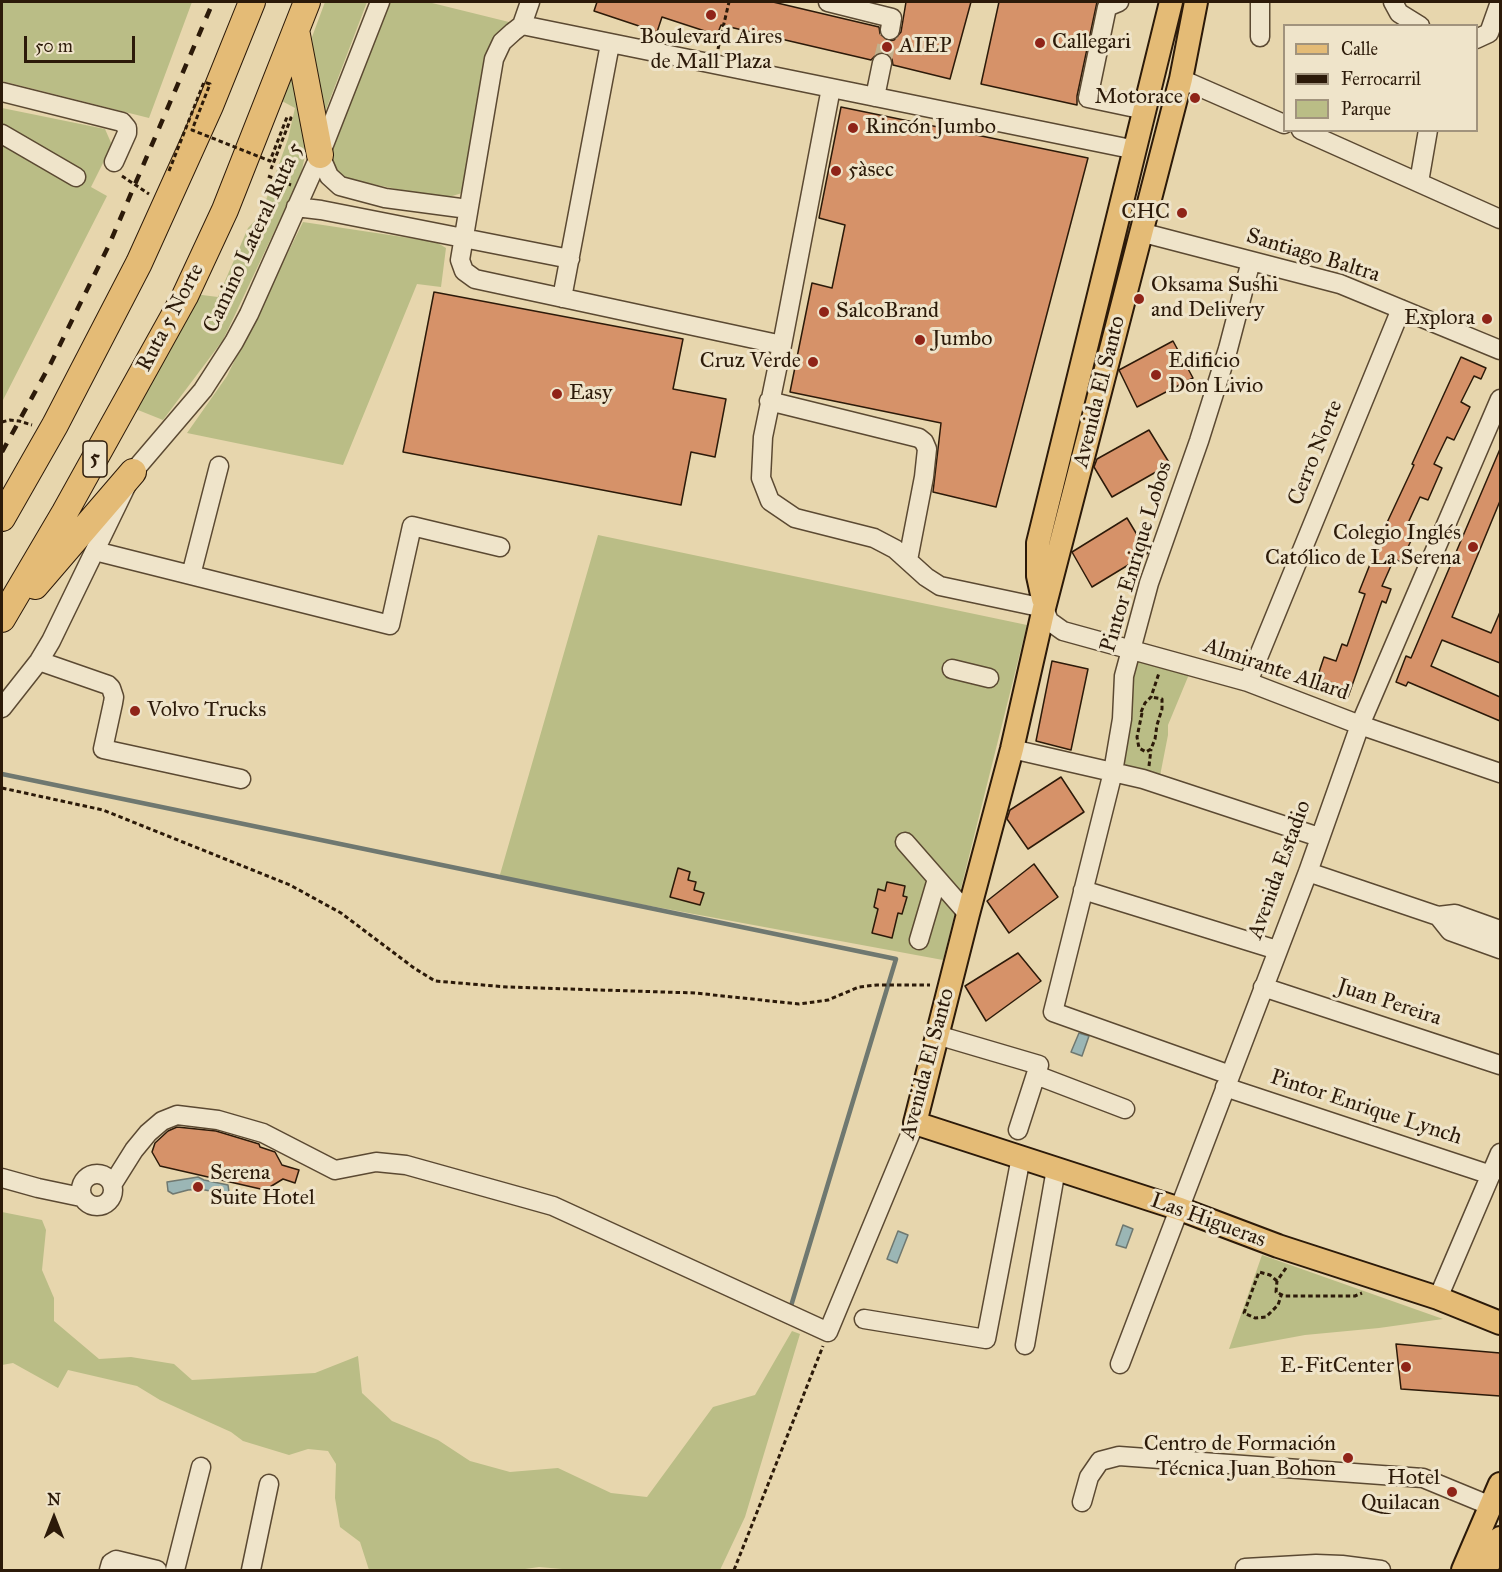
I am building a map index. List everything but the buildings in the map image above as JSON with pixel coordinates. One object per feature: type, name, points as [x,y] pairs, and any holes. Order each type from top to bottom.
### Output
[{"type":"highway","name":"5","points":[[2,518],[55,424],[139,263],[210,106],[252,2]]},
{"type":"highway","name":"Ruta 5 Norte","points":[[2,619],[65,512],[185,296],[225,210],[306,2]]},
{"type":"highway","points":[[296,30],[320,155]]},
{"type":"highway","points":[[2,625],[133,472]]},
{"type":"main road","name":"Avenida El Santo","points":[[1044,608],[1038,576],[1038,543],[1171,2]]},
{"type":"main road","name":"Avenida El Santo","points":[[915,1123],[1012,749],[1044,608],[1181,79],[1196,2]]},
{"type":"main road","points":[[1147,103],[1164,85],[1181,79]]},
{"type":"main road","name":"Las Higueras","points":[[915,1123],[1180,1209],[1278,1246],[1438,1298],[1500,1323]]},
{"type":"main road","points":[[1463,1570],[1500,1484]]},
{"type":"main road","points":[[1493,1562],[1500,1538]]},
{"type":"main road","points":[[1467,1570],[1473,1556],[1476,1539]]},
{"type":"street","name":"Camino Lateral Ruta 5","points":[[2,708],[39,661],[51,641],[133,472],[203,390],[220,366],[249,314],[320,155],[380,2]]},
{"type":"street","points":[[530,2],[522,25],[502,42],[494,59],[460,260],[464,271],[475,279],[782,345]]},
{"type":"street","points":[[828,2],[892,18],[890,30]]},
{"type":"street","points":[[1119,2],[1107,8],[1088,98],[1147,103]]},
{"type":"street","points":[[1260,2],[1260,37]]},
{"type":"street","points":[[1393,2],[1399,13],[1417,24]]},
{"type":"street","points":[[1478,39],[1489,33],[1500,2]]},
{"type":"street","points":[[522,25],[1136,150]]},
{"type":"street","points":[[562,298],[610,44]]},
{"type":"street","points":[[875,97],[882,63]]},
{"type":"street","points":[[1181,79],[1283,124]]},
{"type":"street","points":[[831,88],[763,437],[761,478],[770,501],[795,518],[874,538],[895,549],[926,577],[940,586],[1044,608]]},
{"type":"street","points":[[2,92],[122,122],[127,128],[127,133],[114,162]]},
{"type":"street","points":[[1305,132],[1500,219]]},
{"type":"street","points":[[1419,182],[1428,132]]},
{"type":"street","points":[[2,134],[76,177]]},
{"type":"street","points":[[320,155],[328,176],[340,186],[385,198],[468,209]]},
{"type":"street","points":[[296,207],[570,259]]},
{"type":"street","name":"Santiago Baltra","points":[[1140,232],[1340,284],[1500,350]]},
{"type":"street","name":"Pintor Enrique Lobos","points":[[1053,1012],[1113,772],[1122,719],[1124,676],[1149,583],[1199,441],[1228,349],[1251,261]]},
{"type":"street","name":"Cerro Norte","points":[[1248,682],[1401,309]]},
{"type":"street","name":"Avenida Estadio","points":[[1120,1364],[1276,950],[1308,872],[1360,725],[1500,400]]},
{"type":"street","points":[[769,401],[919,438],[924,442],[927,449],[924,477],[908,560]]},
{"type":"street","points":[[191,575],[219,466]]},
{"type":"street","points":[[95,551],[390,625],[412,526],[500,547]]},
{"type":"street","name":"Almirante Allard","points":[[1044,608],[1049,621],[1063,631],[1248,682],[1360,725],[1500,773]]},
{"type":"street","points":[[39,661],[111,688],[114,697],[103,749],[241,779]]},
{"type":"street","points":[[952,669],[989,678]]},
{"type":"street","points":[[1012,749],[1143,779],[1319,837]]},
{"type":"street","points":[[905,842],[968,914]]},
{"type":"street","points":[[1308,872],[1438,916],[1455,914],[1500,930]]},
{"type":"street","points":[[919,940],[937,879]]},
{"type":"street","points":[[1083,890],[1276,950]]},
{"type":"street","points":[[1438,916],[1450,931],[1500,949]]},
{"type":"street","name":"Juan Pereira","points":[[1263,987],[1500,1065]]},
{"type":"street","name":"Pintor Enrique Lynch","points":[[1053,1012],[1227,1081],[1491,1175]]},
{"type":"street","points":[[937,1035],[1039,1065],[1018,1130]]},
{"type":"street","points":[[1036,1075],[1125,1109]]},
{"type":"street","points":[[2,1178],[81,1197],[81,1184],[89,1176],[101,1175],[106,1177],[112,1185],[134,1150],[162,1121],[177,1115],[218,1120],[263,1133],[335,1170],[376,1162],[406,1165],[553,1206],[828,1332]]},
{"type":"street","name":"Avenida El Santo","points":[[828,1332],[915,1123]]},
{"type":"street","points":[[1438,1298],[1500,1153]]},
{"type":"street","points":[[864,1319],[986,1340],[1021,1157]]},
{"type":"street","points":[[1025,1345],[1056,1168]]},
{"type":"street","points":[[1082,1502],[1089,1477],[1100,1461],[1119,1456],[1423,1478],[1491,1506]]},
{"type":"street","points":[[175,1570],[201,1467]]},
{"type":"street","points":[[251,1570],[268,1484]]},
{"type":"street","points":[[109,1570],[111,1563],[116,1560],[157,1570]]},
{"type":"street","points":[[1245,1568],[1316,1564],[1381,1570]]},
{"type":"path","points":[[715,65],[729,2]]},
{"type":"path","points":[[169,171],[204,82],[210,84],[192,130],[270,161],[287,117],[291,118],[271,169]]},
{"type":"path","points":[[114,162],[118,174],[154,197]]},
{"type":"path","points":[[268,176],[304,190]]},
{"type":"path","points":[[1151,697],[1162,699],[1162,709],[1156,725],[1155,739],[1146,752],[1139,748],[1137,737],[1142,712],[1145,703],[1151,697],[1165,659]]},
{"type":"path","points":[[1122,709],[1142,712]]},
{"type":"path","points":[[2,788],[103,810],[290,885],[340,913],[435,981],[507,987],[695,993],[799,1004],[828,1000],[859,987],[950,985]]},
{"type":"path","points":[[1278,1246],[1279,1255],[1287,1269],[1277,1281],[1276,1292],[1281,1295],[1355,1296],[1367,1291],[1372,1277]]},
{"type":"path","points":[[1277,1281],[1270,1275],[1258,1272],[1244,1313],[1255,1318],[1266,1317],[1278,1305],[1281,1295]]},
{"type":"path","points":[[734,1570],[828,1332]]},
{"type":"green space","points":[[2,2],[192,2],[149,118],[2,81]]},
{"type":"green space","points":[[325,2],[367,2],[319,128],[312,37]]},
{"type":"green space","points":[[389,2],[428,2],[513,23],[485,63],[462,193],[449,197],[434,197],[349,179],[326,168]]},
{"type":"green space","points":[[292,67],[308,140],[301,175],[223,340],[163,420],[133,408],[194,294],[218,297],[248,228],[261,214],[288,139],[295,108],[280,100]]},
{"type":"green space","points":[[2,108],[105,129],[112,145],[91,187],[107,196],[2,402]]},
{"type":"green space","points":[[303,222],[436,242],[446,248],[441,287],[417,284],[343,465],[187,433],[227,376]]},
{"type":"green space","points":[[598,535],[1027,625],[943,960],[499,878]]},
{"type":"green space","points":[[1137,660],[1190,672],[1168,725],[1159,781],[1121,772],[1129,685]]},
{"type":"green space","points":[[2,1212],[42,1220],[46,1230],[42,1270],[54,1298],[54,1321],[99,1359],[131,1357],[174,1364],[192,1380],[315,1373],[358,1356],[362,1393],[392,1421],[438,1440],[470,1461],[510,1472],[558,1468],[611,1493],[647,1497],[713,1407],[755,1395],[792,1331],[800,1334],[745,1517],[720,1570],[574,1570],[539,1567],[518,1570],[369,1570],[360,1542],[340,1527],[335,1498],[336,1464],[328,1451],[308,1449],[289,1455],[243,1441],[231,1432],[160,1400],[137,1386],[68,1370],[58,1388],[13,1363],[2,1365]]},
{"type":"green space","points":[[1262,1255],[1443,1319],[1305,1335],[1229,1349]]},
{"type":"water","points":[[1079,1033],[1089,1036],[1082,1056],[1071,1052]]},
{"type":"water","name":"Serena Suite Hotel","points":[[198,1177],[228,1185],[229,1192],[225,1198],[200,1189],[173,1194],[168,1191],[167,1182]]},
{"type":"water","points":[[1123,1225],[1133,1229],[1126,1248],[1116,1245]]},
{"type":"water","points":[[898,1231],[908,1235],[897,1263],[887,1259]]},
{"type":"waterway","points":[[2,774],[896,959],[791,1306]]},
{"type":"tunnel","points":[[882,63],[890,30]]},
{"type":"railway","points":[[2,452],[51,363],[109,245],[213,2]]},
{"type":"place","name":"Boulevard Aires de Mall Plaza","points":[[711,15]]},
{"type":"place","name":"Callegari","points":[[1040,43]]},
{"type":"place","name":"AIEP","points":[[887,47]]},
{"type":"place","name":"Motorace","points":[[1195,98]]},
{"type":"place","name":"Rincón Jumbo","points":[[853,128]]},
{"type":"place","name":"5àsec","points":[[836,171]]},
{"type":"place","name":"CHC","points":[[1182,213]]},
{"type":"place","name":"Oksama Sushi and Delivery","points":[[1139,299]]},
{"type":"place","name":"SalcoBrand","points":[[824,312]]},
{"type":"place","name":"Explora","points":[[1487,319]]},
{"type":"place","name":"Jumbo","points":[[920,340]]},
{"type":"place","name":"Cruz Verde","points":[[813,362]]},
{"type":"place","name":"Edificio Don Livio","points":[[1156,375]]},
{"type":"place","name":"Easy","points":[[557,394]]},
{"type":"place","name":"Colegio Inglés Católico de La Serena","points":[[1473,547]]},
{"type":"place","name":"Volvo Trucks","points":[[135,711]]},
{"type":"place","name":"Serena Suite Hotel","points":[[198,1187]]},
{"type":"place","name":"E-FitCenter","points":[[1406,1367]]},
{"type":"place","name":"Centro de Formación Técnica Juan Bohon","points":[[1348,1458]]},
{"type":"place","name":"Hotel Quilacan","points":[[1452,1492]]}]
